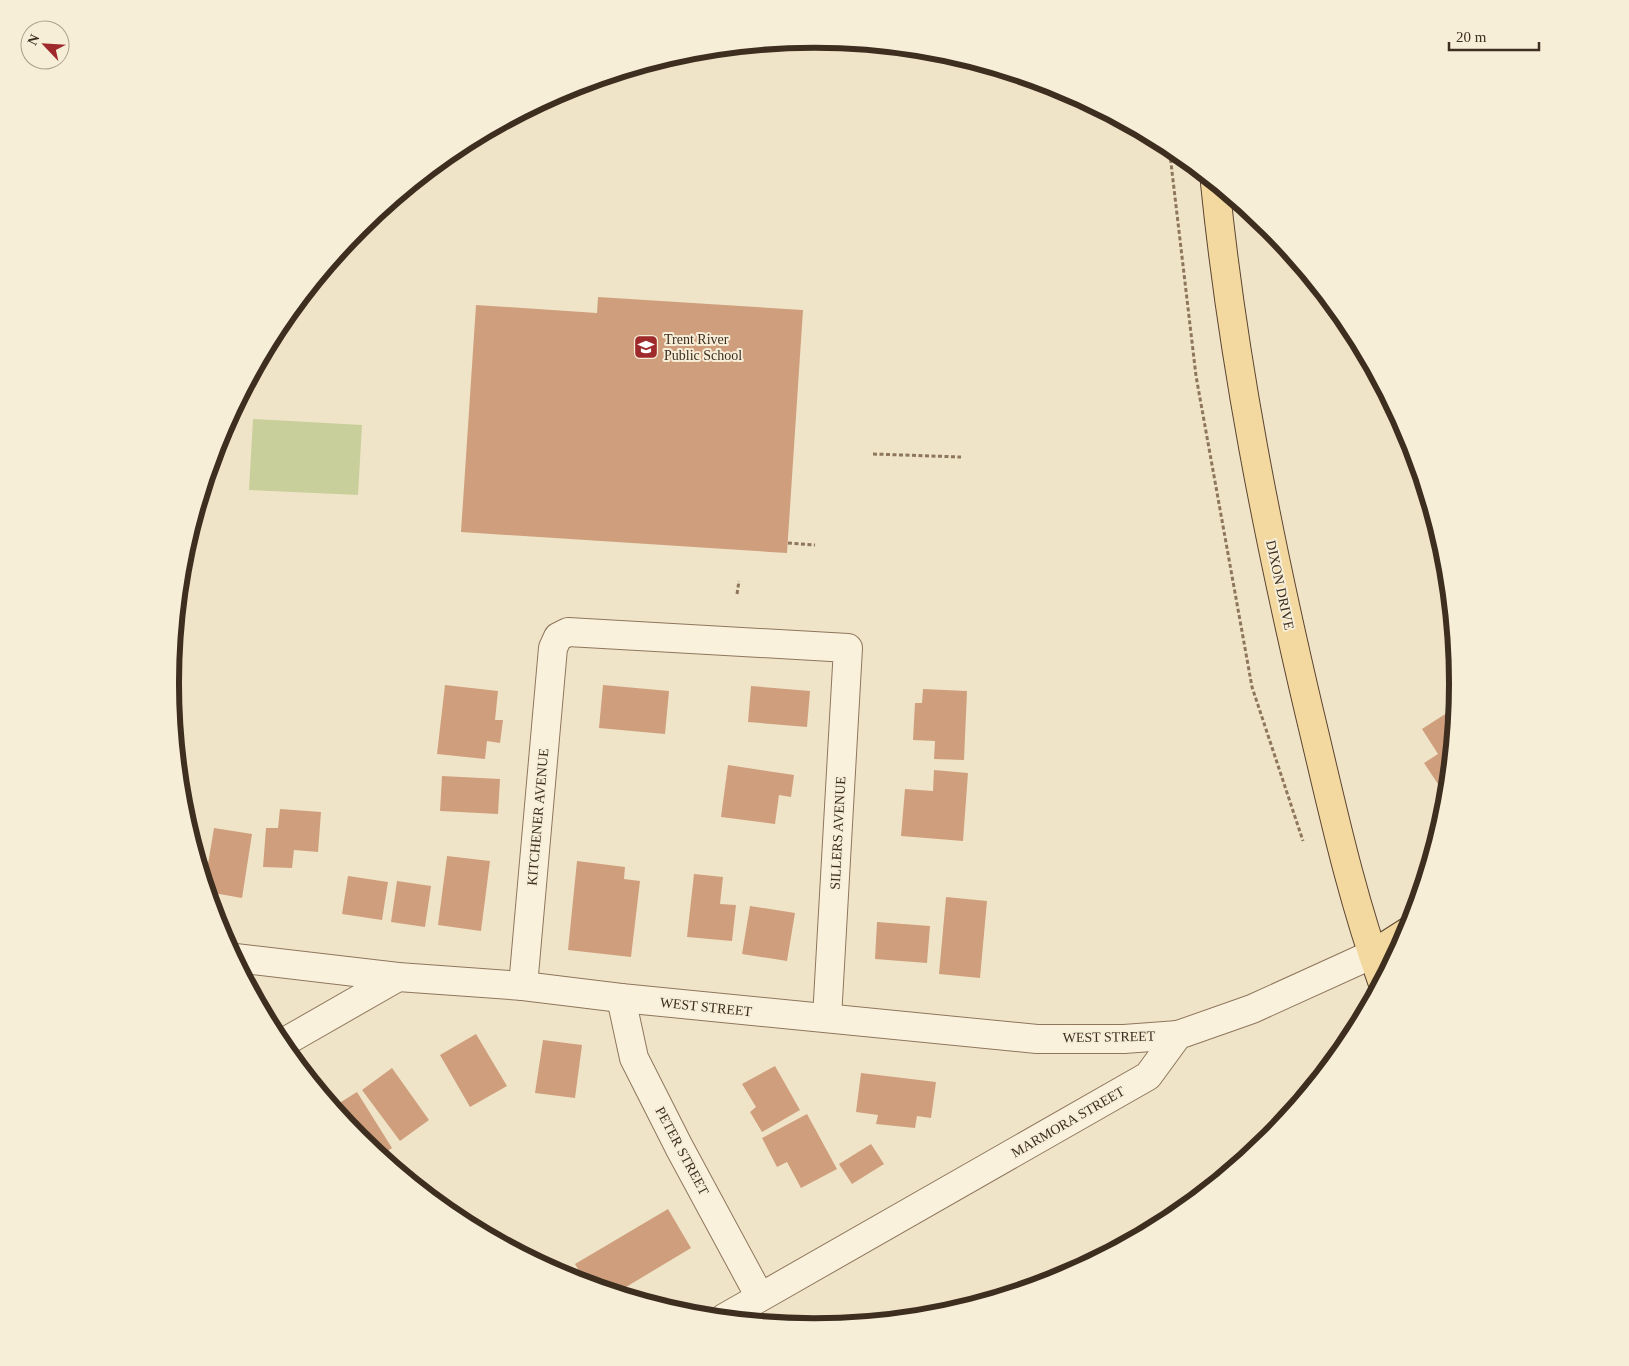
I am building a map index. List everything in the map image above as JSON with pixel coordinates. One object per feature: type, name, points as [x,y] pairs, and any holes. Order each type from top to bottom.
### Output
[{"type":"main road","name":"DIXON DRIVE","points":[[1216,191],[1223,262],[1241,383],[1262,500],[1287,620],[1335,820],[1372,954],[1379,973]]},
{"type":"main road","points":[[1372,954],[1396,939]]},
{"type":"street","name":"KITCHENER AVENUE","points":[[523,986],[553,648],[558,637],[568,632],[848,648]]},
{"type":"street","name":"SILLERS AVENUE","points":[[828,1018],[848,648]]},
{"type":"street","points":[[1178,1035],[1252,1009],[1372,954]]},
{"type":"street","name":"WEST STREET","points":[[243,959],[398,977],[523,986],[621,998],[1037,1038],[1124,1039],[1178,1035]]},
{"type":"street","points":[[289,1040],[398,977]]},
{"type":"street","name":"PETER STREET","points":[[621,998],[634,1058],[679,1147],[760,1297]]},
{"type":"street","name":"MARMORA STREET","points":[[732,1313],[1148,1076],[1178,1035]]},
{"type":"path","points":[[1171,157],[1196,376],[1250,678],[1303,841]]},
{"type":"path","points":[[873,454],[961,457]]},
{"type":"path","points":[[788,543],[815,545]]},
{"type":"path","points":[[737,594],[739,581]]},
{"type":"green space","points":[[253,419],[362,425],[358,495],[249,490]]},
{"type":"building","points":[[598,297],[803,310],[787,553],[461,532],[476,305],[597,313]]},
{"type":"building","points":[[445,685],[498,691],[495,720],[503,720],[500,743],[487,741],[485,759],[437,754]]},
{"type":"building","points":[[603,685],[669,691],[665,734],[599,728]]},
{"type":"building","points":[[751,686],[810,691],[807,727],[748,722]]},
{"type":"building","points":[[923,689],[967,691],[964,760],[934,759],[935,741],[913,740],[915,703],[922,703]]},
{"type":"building","points":[[1449,711],[1441,789],[1424,763],[1438,754],[1422,729]]},
{"type":"building","points":[[728,765],[794,775],[791,797],[779,795],[775,824],[721,817]]},
{"type":"building","points":[[934,770],[968,773],[963,841],[901,836],[905,789],[933,791]]},
{"type":"building","points":[[442,776],[500,779],[498,814],[440,811]]},
{"type":"building","points":[[280,809],[321,812],[318,852],[294,850],[292,868],[263,867],[266,828],[278,828]]},
{"type":"building","points":[[214,828],[252,834],[242,898],[215,893],[207,868]]},
{"type":"building","points":[[447,856],[490,861],[481,931],[438,925]]},
{"type":"building","points":[[577,861],[625,867],[624,879],[640,881],[631,957],[568,950]]},
{"type":"building","points":[[694,874],[723,877],[720,904],[736,905],[732,941],[687,937]]},
{"type":"building","points":[[348,876],[388,882],[382,920],[342,914]]},
{"type":"building","points":[[397,881],[431,886],[425,927],[391,922]]},
{"type":"building","points":[[946,897],[987,901],[980,978],[939,974]]},
{"type":"building","points":[[750,906],[795,913],[787,961],[742,954]]},
{"type":"building","points":[[877,922],[930,926],[927,963],[875,959]]},
{"type":"building","points":[[476,1034],[507,1086],[470,1107],[440,1055]]},
{"type":"building","points":[[543,1040],[582,1045],[575,1098],[535,1093]]},
{"type":"building","points":[[775,1066],[800,1110],[762,1132],[750,1112],[756,1107],[742,1084]]},
{"type":"building","points":[[392,1068],[429,1120],[400,1141],[362,1090]]},
{"type":"building","points":[[861,1073],[936,1082],[931,1118],[917,1116],[915,1128],[876,1124],[878,1115],[856,1112]]},
{"type":"building","points":[[357,1092],[392,1148],[386,1152],[338,1104]]},
{"type":"building","points":[[807,1114],[837,1169],[801,1188],[787,1162],[777,1167],[762,1138]]},
{"type":"building","points":[[871,1144],[884,1164],[852,1184],[839,1164]]},
{"type":"building","points":[[668,1209],[691,1248],[623,1289],[581,1274],[575,1264]]},
{"type":"place","name":"Trent River Public School","points":[[646,347]]}]
